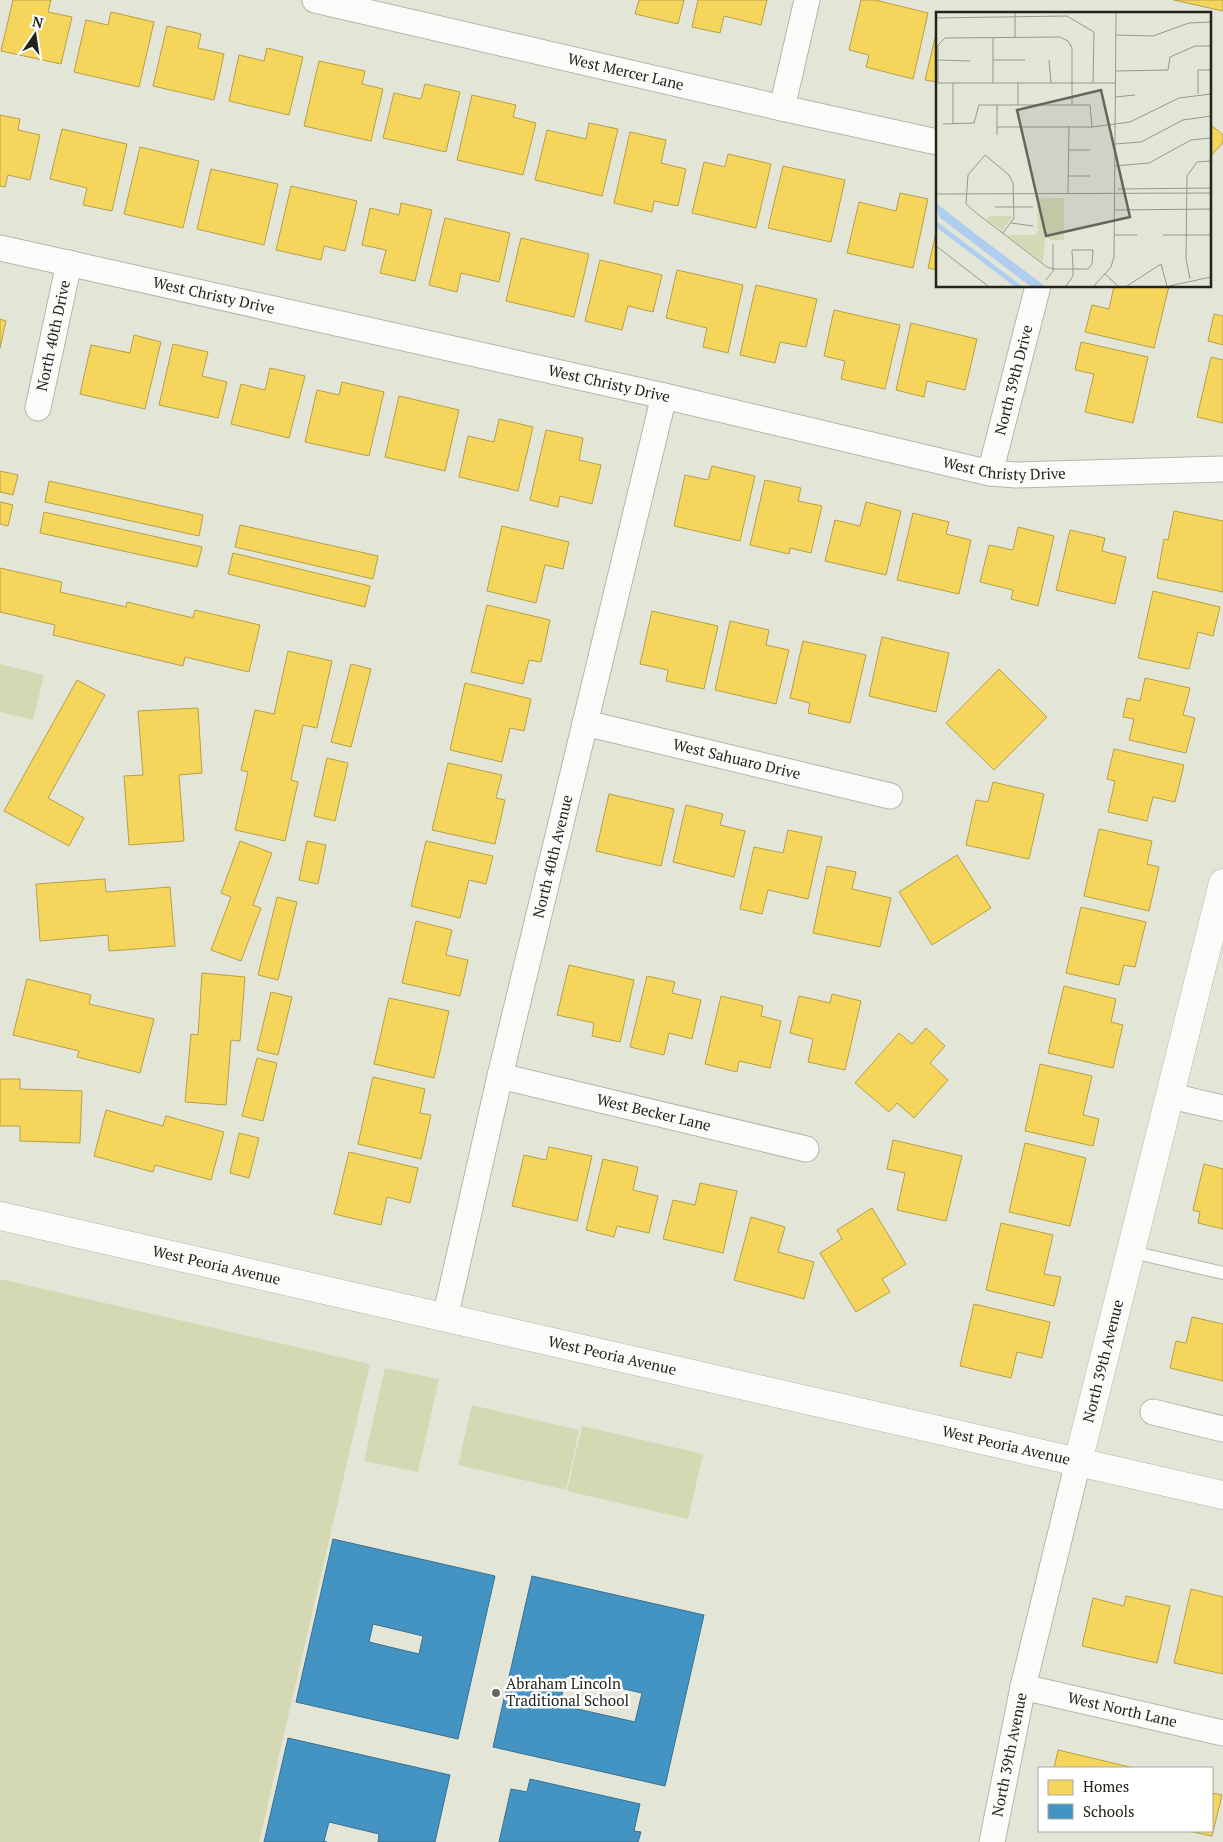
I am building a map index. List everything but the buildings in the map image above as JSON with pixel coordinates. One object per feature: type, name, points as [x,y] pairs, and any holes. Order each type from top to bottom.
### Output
[{"type":"main road","name":"North 39th Avenue","points":[[1078,1462],[1171,1096],[1215,950],[1223,883]]},
{"type":"main road","name":"West Peoria Avenue","points":[[0,1216],[1223,1495]]},
{"type":"street","name":"West Mercer Lane","points":[[315,0],[936,142]]},
{"type":"street","points":[[782,108],[806,0]]},
{"type":"street","name":"West Christy Drive","points":[[0,248],[664,396],[990,473],[1016,474],[1223,468]]},
{"type":"street","name":"North 40th Drive","points":[[38,408],[69,263]]},
{"type":"street","name":"North 39th Drive","points":[[990,473],[1037,288]]},
{"type":"street","name":"North 40th Avenue","points":[[445,1318],[500,1076],[664,396]]},
{"type":"street","name":"West Sahuaro Drive","points":[[585,723],[890,796]]},
{"type":"street","name":"West Becker Lane","points":[[500,1076],[806,1149]]},
{"type":"street","points":[[1171,1096],[1223,1108]]},
{"type":"street","points":[[1153,1412],[1223,1429]]},
{"type":"street","name":"North 39th Avenue","points":[[992,1842],[1023,1687],[1078,1462]]},
{"type":"street","name":"West North Lane","points":[[1023,1687],[1223,1733]]},
{"type":"lane","points":[[1132,1252],[1223,1273]]},
{"type":"green space","points":[[0,664],[44,675],[33,720],[0,712]]},
{"type":"green space","points":[[0,1279],[370,1364],[259,1842],[0,1842]]},
{"type":"green space","points":[[385,1368],[439,1379],[418,1472],[364,1461]]},
{"type":"green space","points":[[472,1405],[579,1430],[566,1490],[458,1465]]},
{"type":"green space","points":[[582,1426],[703,1454],[688,1519],[567,1491]]},
{"type":"place","name":"Abraham Lincoln Traditional School","points":[[496,1693]]}]
